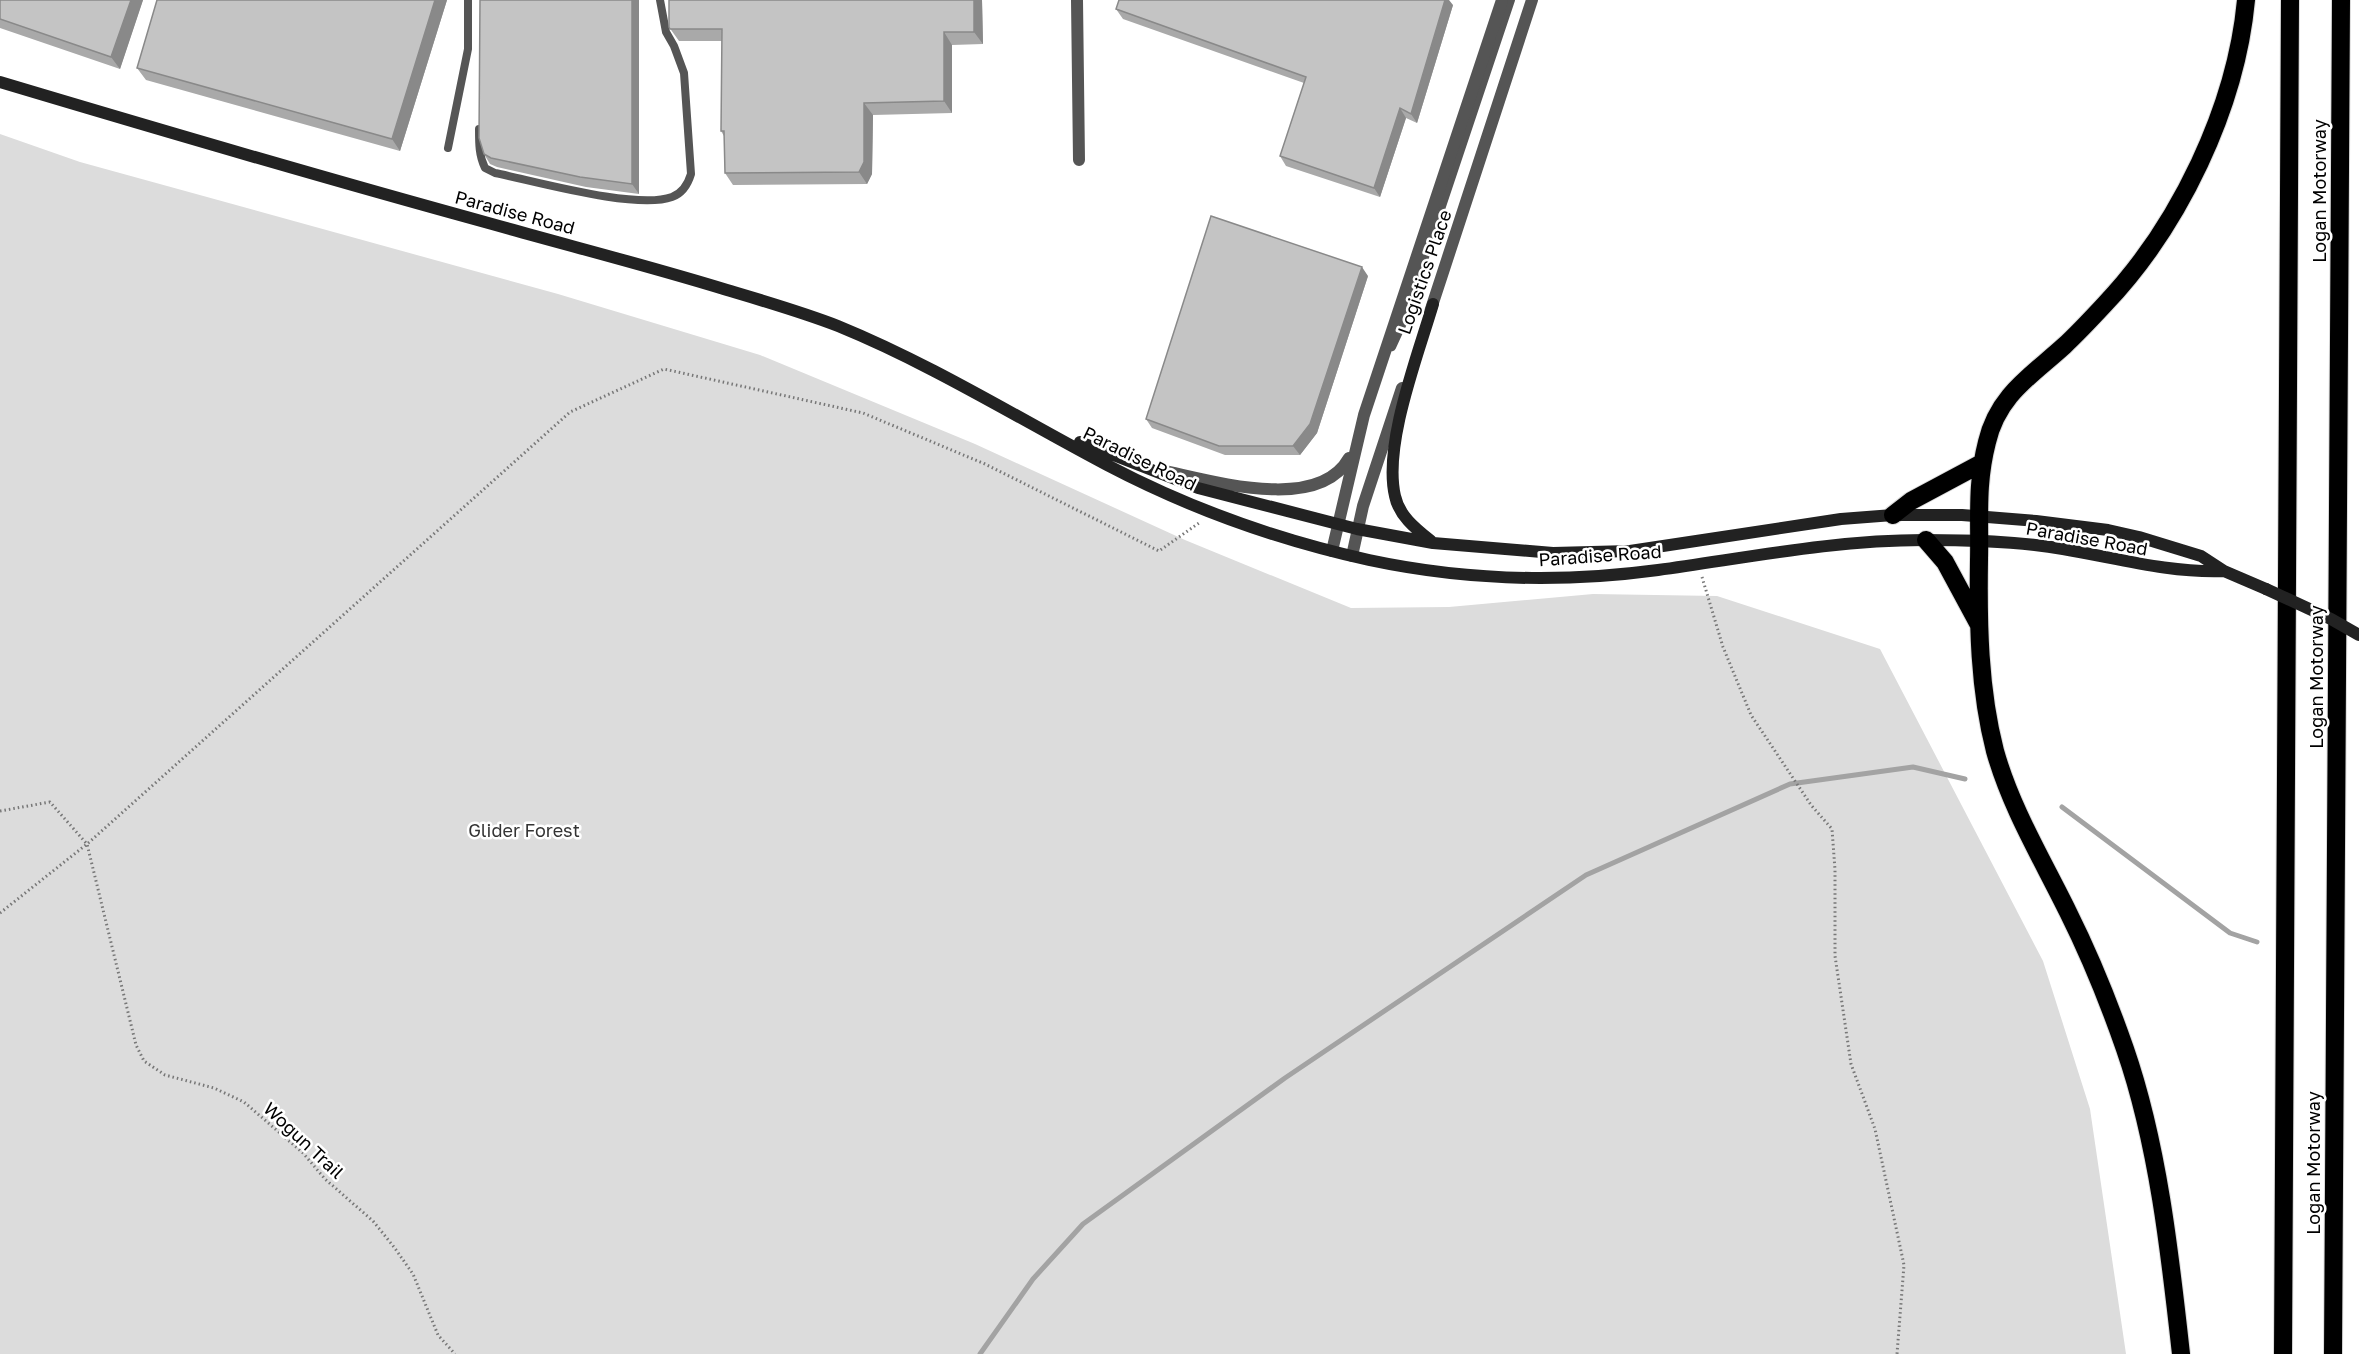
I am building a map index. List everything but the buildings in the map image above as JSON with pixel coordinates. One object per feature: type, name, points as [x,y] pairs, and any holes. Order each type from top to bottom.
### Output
[{"type":"highway","points":[[2181,1354],[2153,1159],[2139,1093],[2114,1016],[2070,916],[2014,806],[1995,749],[1987,710],[1979,627],[1978,516],[1982,463],[1988,437],[2006,399],[2019,384],[2062,348],[2107,303],[2152,247],[2194,175],[2232,73],[2246,0]]},
{"type":"highway","name":"Logan Motorway","points":[[2283,1354],[2290,0]]},
{"type":"highway","name":"Logan Motorway","points":[[2333,1354],[2341,0]]},
{"type":"highway","points":[[1893,515],[1911,501],[1982,463]]},
{"type":"highway","points":[[1926,540],[1945,562],[1979,627]]},
{"type":"street","points":[[1077,0],[1079,160]]},
{"type":"street","name":"Logistics Place","points":[[1332,551],[1356,447],[1376,380],[1502,0]]},
{"type":"street","name":"Logistics Place","points":[[1352,556],[1357,529],[1387,430],[1433,304],[1532,0]]},
{"type":"street","name":"Paradise Road","points":[[0,82],[236,153],[680,276],[835,325],[894,352],[1007,410],[1111,467],[1214,513],[1282,538],[1352,556],[1458,574],[1543,579],[1653,571],[1854,544],[1926,540],[1980,541],[2062,549],[2160,568],[2196,572],[2224,571]]},
{"type":"street","points":[[1433,304],[1396,431],[1393,456],[1395,496],[1402,514],[1414,528],[1433,543]]},
{"type":"street","name":"Paradise Road","points":[[1007,410],[1138,466],[1198,488],[1357,529],[1433,543],[1553,553],[1630,550],[1709,540],[1776,527],[1893,515],[1978,516],[2108,530],[2201,556],[2224,571],[2331,619],[2359,635]]},
{"type":"street","points":[[1138,466],[1254,488],[1279,490],[1312,486],[1329,480],[1343,469],[1356,447]]},
{"type":"lane","points":[[448,148],[468,50],[468,0]]},
{"type":"lane","points":[[479,114],[480,156],[487,170],[626,200],[660,200],[680,193],[687,186],[691,174],[684,74],[674,46],[666,32],[660,0]]},
{"type":"lane","name":"Logistics Place","points":[[1376,380],[1403,323],[1511,0]]},
{"type":"path","points":[[0,913],[87,844],[570,412],[664,369],[862,413],[985,465],[1159,551],[1214,513]]},
{"type":"path","points":[[1698,564],[1723,647],[1751,715],[1811,805],[1832,829],[1835,870],[1835,956],[1851,1064],[1875,1129],[1904,1265],[1898,1354]]},
{"type":"path","points":[[0,812],[50,802],[87,844]]},
{"type":"path","name":"Wogun Trail","points":[[87,844],[136,1045],[144,1061],[165,1075],[214,1088],[244,1102],[303,1153],[325,1179],[373,1221],[394,1247],[413,1274],[438,1335],[455,1354]]},
{"type":"green space","name":"Glider Forest","points":[[0,134],[80,162],[558,294],[760,355],[975,444],[1185,540],[1351,608],[1449,607],[1593,594],[1717,596],[1880,649],[2043,961],[2090,1109],[2126,1354],[0,1354]]},
{"type":"waterway","points":[[980,1354],[1033,1279],[1083,1224],[1285,1078],[1586,875],[1790,784],[1913,767],[1965,779]]},
{"type":"waterway","points":[[2062,807],[2230,933],[2257,942]]}]
